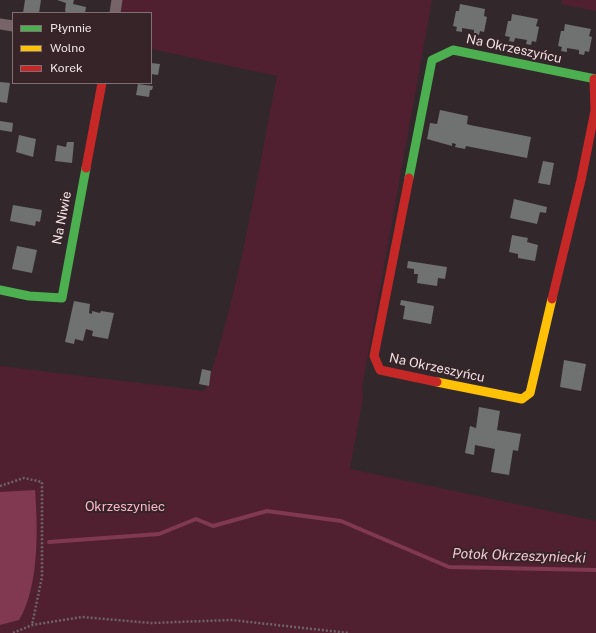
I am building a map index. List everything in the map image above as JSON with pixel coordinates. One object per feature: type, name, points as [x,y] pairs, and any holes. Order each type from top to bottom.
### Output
[{"type":"street","points":[[115,12],[117,0]]},
{"type":"street","points":[[0,24],[12,26]]},
{"type":"street","name":"Na Okrzeszyńcu","points":[[453,50],[595,79],[595,111],[581,180],[530,393],[522,399],[380,370],[374,356],[432,60],[453,50]]},
{"type":"street","name":"Na Niwie","points":[[0,290],[29,296],[62,298],[102,84]]},
{"type":"path","points":[[0,486],[24,478],[42,482],[42,577],[32,625]]},
{"type":"path","points":[[13,633],[32,625],[82,617],[151,623],[231,620],[348,633]]},
{"type":"green space","name":"Okrzeszyniec","points":[[122,0],[432,0],[362,388],[363,397],[350,469],[596,521],[596,633],[0,633],[0,366],[205,391],[238,275],[254,196],[277,76],[152,49],[152,12],[119,12]]},
{"type":"green space","points":[[562,0],[596,0],[596,11],[561,4]]},
{"type":"shaded area","points":[[35,490],[37,539],[34,574],[30,591],[26,606],[19,620],[0,625],[0,492]]},
{"type":"building","points":[[25,0],[41,0],[39,12],[23,12]]},
{"type":"building","points":[[57,0],[74,0],[73,4],[86,7],[85,12],[66,12],[66,3]]},
{"type":"building","points":[[460,4],[485,9],[484,16],[487,17],[484,32],[480,31],[479,35],[474,34],[474,30],[462,28],[462,32],[456,31],[457,27],[453,26],[456,11],[459,11]]},
{"type":"building","points":[[512,14],[538,19],[536,26],[539,27],[536,42],[532,41],[531,45],[526,44],[527,40],[515,38],[514,42],[509,41],[510,37],[505,36],[508,21],[511,21]]},
{"type":"building","points":[[565,24],[591,29],[589,36],[592,37],[589,52],[585,51],[584,55],[579,54],[579,50],[567,48],[567,52],[561,51],[562,47],[558,46],[561,31],[564,31]]},
{"type":"building","points":[[152,63],[160,64],[158,75],[152,74]]},
{"type":"building","points":[[0,82],[10,83],[7,103],[0,102]]},
{"type":"building","points":[[138,84],[153,86],[152,90],[150,90],[149,97],[136,95]]},
{"type":"building","points":[[440,110],[468,116],[467,124],[470,125],[531,137],[527,158],[466,146],[465,149],[455,147],[456,144],[452,143],[452,146],[427,139],[430,123],[437,124]]},
{"type":"building","points":[[0,121],[13,123],[12,132],[0,130]]},
{"type":"building","points":[[19,135],[36,139],[33,157],[16,152]]},
{"type":"building","points":[[67,142],[74,142],[72,163],[55,161],[57,145],[66,147]]},
{"type":"building","points":[[543,161],[554,163],[550,185],[538,183]]},
{"type":"building","points":[[514,199],[547,207],[546,213],[540,212],[537,224],[510,218]]},
{"type":"building","points":[[13,205],[42,210],[40,222],[36,221],[35,226],[10,221]]},
{"type":"building","points":[[512,235],[528,238],[527,242],[538,245],[535,261],[518,258],[518,254],[509,252]]},
{"type":"building","points":[[17,246],[37,250],[32,273],[12,269]]},
{"type":"building","points":[[408,261],[447,267],[445,279],[438,278],[437,286],[417,283],[418,274],[414,274],[414,269],[407,268]]},
{"type":"building","points":[[401,300],[434,306],[431,324],[403,319],[405,306],[400,305]]},
{"type":"building","points":[[74,301],[90,304],[89,313],[92,314],[92,311],[100,313],[101,311],[114,313],[108,339],[92,336],[93,331],[86,329],[83,341],[75,339],[74,344],[65,342]]},
{"type":"building","points":[[564,360],[586,364],[581,391],[560,387]]},
{"type":"building","points":[[202,369],[211,371],[209,386],[199,384]]},
{"type":"building","points":[[479,407],[500,411],[497,430],[521,434],[518,451],[513,450],[509,475],[491,472],[495,449],[475,445],[474,455],[465,453],[470,426],[476,428]]},
{"type":"waterway","name":"Potok Okrzeszyniecki","points":[[49,542],[159,534],[196,519],[213,526],[267,511],[341,521],[449,567],[596,570]]},
{"type":"traffic: fast","points":[[409,178],[432,60],[453,50],[596,79]]},
{"type":"traffic: fast","points":[[0,290],[29,296],[62,298],[86,168]]},
{"type":"traffic: slow","points":[[437,382],[522,399],[530,393],[552,299]]},
{"type":"traffic: jam","points":[[552,299],[581,180],[595,111],[594,79]]},
{"type":"traffic: jam","points":[[86,168],[102,84]]},
{"type":"traffic: jam","points":[[409,178],[374,356],[380,370],[437,382]]}]
